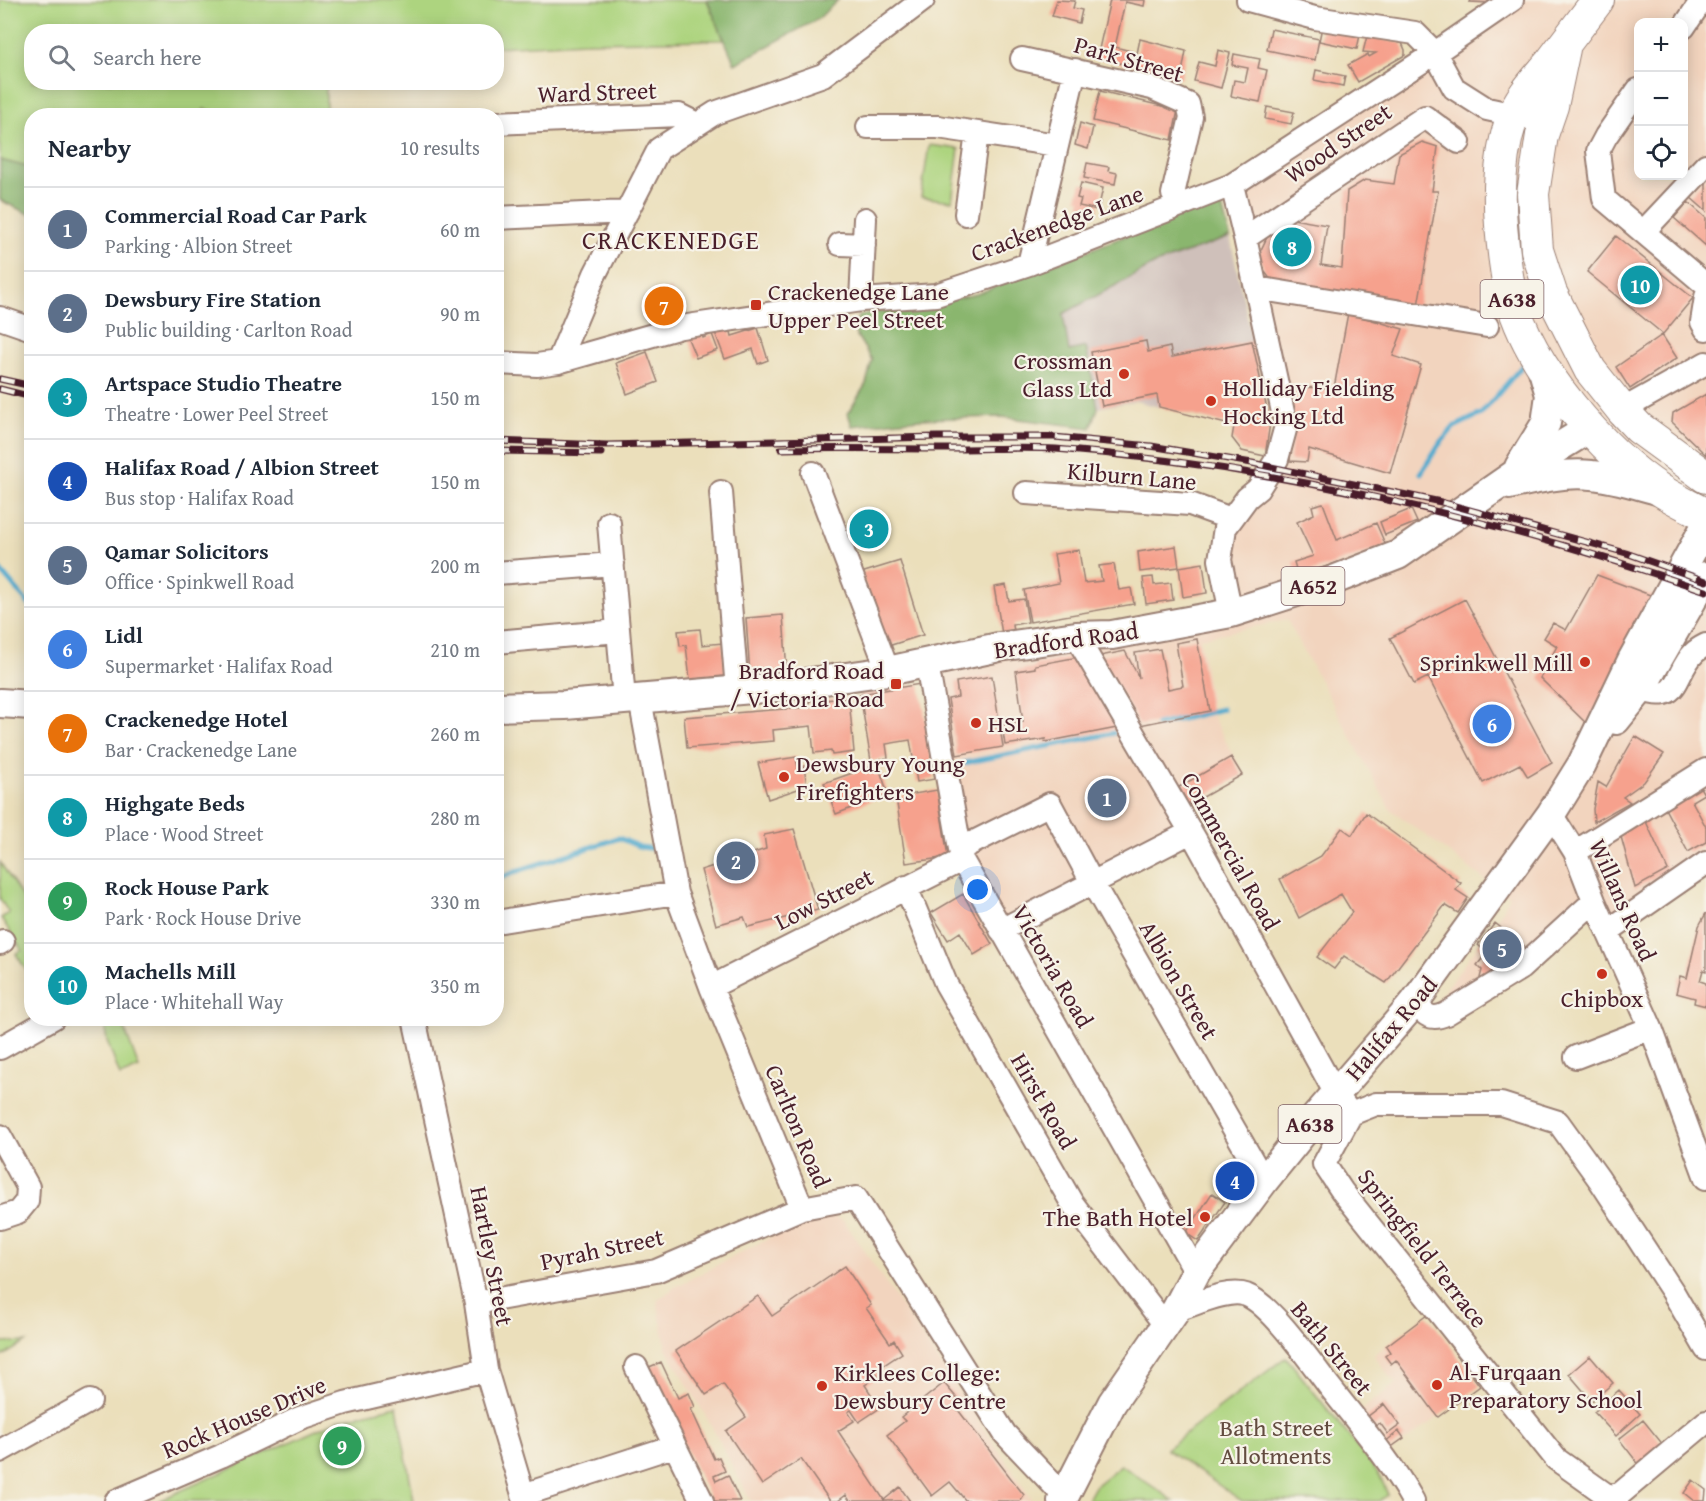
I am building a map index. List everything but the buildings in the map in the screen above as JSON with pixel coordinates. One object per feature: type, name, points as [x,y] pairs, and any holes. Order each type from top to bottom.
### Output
[{"type":"highway","name":"A638","points":[[1598,0],[1528,90],[1513,115],[1502,148],[1499,197],[1503,252],[1512,299],[1542,366],[1604,425],[1661,491],[1706,515]]},
{"type":"highway","name":"A638","points":[[1566,43],[1552,106],[1542,135],[1533,194],[1537,250],[1551,293],[1590,370],[1604,425]]},
{"type":"highway","name":"A638","points":[[1604,425],[1639,428],[1706,477]]},
{"type":"main road","name":"A638","points":[[1513,481],[1546,423],[1550,395],[1542,366]]},
{"type":"main road","name":"Bradford Road","points":[[504,707],[632,700],[737,690],[888,671],[999,647],[1076,636],[1112,634],[1231,613],[1398,555],[1604,425]]},
{"type":"main road","points":[[1513,481],[1579,474],[1595,475],[1661,491]]},
{"type":"main road","name":"Halifax Road","points":[[1064,1499],[1112,1403],[1171,1318],[1196,1272],[1263,1181],[1343,1104],[1551,814],[1582,764],[1632,660],[1706,525]]},
{"type":"main road","name":"Halifax Road","points":[[1582,764],[1647,692],[1706,576]]},
{"type":"main road","points":[[0,704],[24,705]]},
{"type":"street","points":[[558,362],[595,274],[659,149],[715,113],[823,75],[923,0]]},
{"type":"street","points":[[1248,0],[1315,18],[1415,33],[1435,53],[1454,88],[1487,109],[1546,122]]},
{"type":"street","name":"Crackenedge Lane","points":[[504,363],[537,365],[558,362],[681,327],[861,300],[936,295],[1029,264],[1232,185],[1512,0]]},
{"type":"street","points":[[1688,20],[1702,0]]},
{"type":"street","name":"Park Street","points":[[1022,59],[1152,88],[1188,104],[1191,117],[1173,194],[1182,205]]},
{"type":"street","points":[[1029,264],[1075,70]]},
{"type":"street","points":[[1634,96],[1598,151],[1604,199],[1706,285]]},
{"type":"street","name":"Ward Street","points":[[504,123],[679,115],[698,124]]},
{"type":"street","name":"Wood Street","points":[[1245,238],[1425,117],[1459,142]]},
{"type":"street","points":[[868,127],[938,127],[1057,145]]},
{"type":"street","points":[[966,214],[977,133]]},
{"type":"street","points":[[1644,231],[1706,165]]},
{"type":"street","points":[[1231,613],[1220,560],[1225,528],[1247,498],[1258,489],[1277,459],[1286,426],[1232,185]]},
{"type":"street","points":[[504,218],[627,212]]},
{"type":"street","points":[[861,300],[865,219]]},
{"type":"street","points":[[840,244],[864,245]]},
{"type":"street","points":[[1256,288],[1487,326]]},
{"type":"street","points":[[1706,297],[1702,322],[1706,328]]},
{"type":"street","points":[[0,318],[24,326]]},
{"type":"street","name":"Bradford Road","points":[[1604,425],[1706,363]]},
{"type":"street","points":[[813,473],[888,671]]},
{"type":"street","points":[[721,492],[737,690]]},
{"type":"street","name":"Kilburn Lane","points":[[1026,493],[1191,504],[1232,519]]},
{"type":"street","points":[[609,523],[618,631],[632,700]]},
{"type":"street","points":[[504,572],[613,564]]},
{"type":"street","points":[[504,641],[618,631]]},
{"type":"street","name":"Commercial Road","points":[[1076,636],[1191,832],[1343,1104]]},
{"type":"street","points":[[1647,692],[1663,694],[1673,687],[1694,653],[1706,645]]},
{"type":"street","name":"Victoria Road","points":[[927,664],[961,854],[1001,930],[1196,1272]]},
{"type":"street","name":"Carlton Road","points":[[632,700],[676,893],[711,987],[802,1208],[856,1198],[1005,1434],[1064,1499]]},
{"type":"street","points":[[1575,852],[1706,770]]},
{"type":"street","name":"Low Street","points":[[711,987],[906,887],[1050,804]]},
{"type":"street","name":"Albion Street","points":[[1050,804],[1093,885],[1263,1181]]},
{"type":"street","name":"Willans Road","points":[[1551,814],[1575,852],[1594,901],[1651,1028],[1706,1178]]},
{"type":"street","points":[[1001,930],[1093,885],[1191,832]]},
{"type":"street","points":[[1608,932],[1706,863]]},
{"type":"street","name":"Hirst Road","points":[[906,887],[946,984],[1072,1203],[1171,1318]]},
{"type":"street","points":[[504,921],[676,893]]},
{"type":"street","points":[[1414,1004],[1425,1016],[1437,1018],[1446,1014],[1521,968],[1594,901]]},
{"type":"street","points":[[0,1048],[39,1026]]},
{"type":"street","name":"Hartley Street","points":[[416,1026],[476,1303],[486,1370],[524,1498]]},
{"type":"street","points":[[1576,1057],[1651,1028]]},
{"type":"street","points":[[1343,1104],[1501,1104],[1558,1122],[1674,1292],[1706,1349]]},
{"type":"street","name":"Springfield Terrace","points":[[1343,1104],[1324,1164],[1342,1191],[1556,1459],[1608,1496],[1620,1494],[1706,1422]]},
{"type":"street","points":[[0,1136],[28,1187],[27,1202],[18,1212],[0,1218]]},
{"type":"street","name":"Pyrah Street","points":[[476,1303],[656,1270],[802,1208]]},
{"type":"street","name":"Bath Street","points":[[1171,1318],[1231,1292],[1247,1295],[1266,1309],[1291,1336],[1390,1464],[1409,1500]]},
{"type":"street","points":[[636,1367],[702,1501]]},
{"type":"street","name":"Rock House Drive","points":[[116,1501],[221,1456],[300,1418],[345,1403],[486,1370]]},
{"type":"street","points":[[0,1450],[90,1401]]},
{"type":"street","points":[[524,1498],[674,1446]]},
{"type":"shaded area","points":[[1512,0],[1706,0],[1706,614],[1702,621],[1706,623],[1706,866],[1608,931],[1594,901],[1521,968],[1425,1016],[1495,923],[1510,896],[1390,809],[1287,620],[1200,638],[1213,717],[1244,775],[1189,809],[1191,832],[1001,930],[962,860],[927,664],[1231,613],[1220,560],[1286,426],[1232,185]]},
{"type":"shaded area","points":[[1230,237],[1270,423],[1265,456],[1242,451],[1232,438],[1233,426],[1135,401],[1098,408],[1086,348],[1069,351],[1063,314],[1155,264]]},
{"type":"shaded area","name":"Kirklees College: Dewsbury Centre","points":[[830,1215],[844,1221],[1033,1501],[751,1501],[711,1425],[666,1348],[657,1301],[675,1287],[784,1230]]},
{"type":"shaded area","name":"Al-Furqaan Preparatory School","points":[[1427,1315],[1480,1386],[1388,1454],[1357,1413],[1396,1384],[1374,1355]]},
{"type":"green space","points":[[0,0],[707,0],[724,40],[584,42],[504,47],[504,24],[24,24],[24,90],[326,90],[326,108],[24,108],[24,166],[0,160]]},
{"type":"green space","points":[[707,0],[838,0],[818,19],[735,64]]},
{"type":"green space","points":[[929,145],[959,149],[952,201],[921,197]]},
{"type":"green space","points":[[0,160],[24,166],[24,212],[0,200]]},
{"type":"green space","points":[[1207,204],[1222,207],[1230,237],[1155,264],[1063,314],[1069,351],[1086,347],[1098,408],[1091,428],[1002,417],[919,419],[852,426],[848,413],[866,384],[872,360],[852,328],[860,315],[977,294]]},
{"type":"green space","points":[[0,862],[24,900],[24,967],[16,954],[22,950],[1,918],[9,913],[0,899]]},
{"type":"green space","points":[[104,1026],[124,1026],[139,1068],[120,1076],[107,1041]]},
{"type":"green space","points":[[26,1342],[0,1358],[0,1343]]},
{"type":"green space","name":"Bath Street Allotments","points":[[1286,1357],[1379,1474],[1388,1495],[1379,1501],[1242,1501],[1166,1449]]},
{"type":"green space","points":[[397,1406],[414,1501],[158,1501],[341,1419]]},
{"type":"green space","points":[[1121,1465],[1174,1501],[1087,1501],[1096,1485]]},
{"type":"waterway","points":[[1421,473],[1438,446],[1454,427],[1481,414],[1522,366]]},
{"type":"waterway","points":[[0,570],[24,598]]},
{"type":"waterway","points":[[1157,725],[1222,709]]},
{"type":"waterway","points":[[964,763],[1114,733]]},
{"type":"waterway","points":[[504,877],[619,838],[640,847],[657,849]]},
{"type":"railway","points":[[0,379],[24,384]]},
{"type":"railway","points":[[0,389],[24,395]]},
{"type":"railway","points":[[504,441],[607,445],[937,437],[1054,437],[1151,446],[1252,463],[1441,502],[1626,553],[1706,581]]},
{"type":"railway","points":[[781,449],[1044,448],[1222,468],[1386,499],[1467,519],[1627,565],[1706,591]]},
{"type":"railway","points":[[504,451],[601,453]]},
{"type":"place","name":"Highgate Beds","points":[[1292,247]]},
{"type":"place","name":"Machells Mill","points":[[1640,285]]},
{"type":"place","name":"Crackenedge Lane Upper Peel Street","points":[[756,305]]},
{"type":"place","name":"Crackenedge Hotel","points":[[664,306]]},
{"type":"place","name":"Crossman Glass Ltd","points":[[1124,374]]},
{"type":"place","name":"Holliday Fielding Hocking Ltd","points":[[1211,401]]},
{"type":"place","name":"Artspace Studio Theatre","points":[[869,529]]},
{"type":"place","name":"Sprinkwell Mill","points":[[1585,662]]},
{"type":"place","name":"Bradford Road / Victoria Road","points":[[896,684]]},
{"type":"place","name":"HSL","points":[[976,723]]},
{"type":"place","name":"Lidl","points":[[1492,724]]},
{"type":"place","name":"Dewsbury Young Firefighters","points":[[784,777]]},
{"type":"place","name":"Commercial Road Car Park","points":[[1107,798]]},
{"type":"place","name":"Dewsbury Fire Station","points":[[736,861]]},
{"type":"place","name":"Qamar Solicitors","points":[[1502,949]]},
{"type":"place","name":"Chipbox","points":[[1602,974]]},
{"type":"place","name":"Halifax Road / Albion Street","points":[[1235,1181]]},
{"type":"place","name":"The Bath Hotel","points":[[1205,1217]]},
{"type":"place","name":"Al-Furqaan Preparatory School","points":[[1437,1385]]},
{"type":"place","name":"Kirklees College: Dewsbury Centre","points":[[822,1386]]},
{"type":"place","name":"Rock House Park","points":[[342,1446]]},
{"type":"district","name":"CRACKENEDGE","points":[[671,239]]}]
